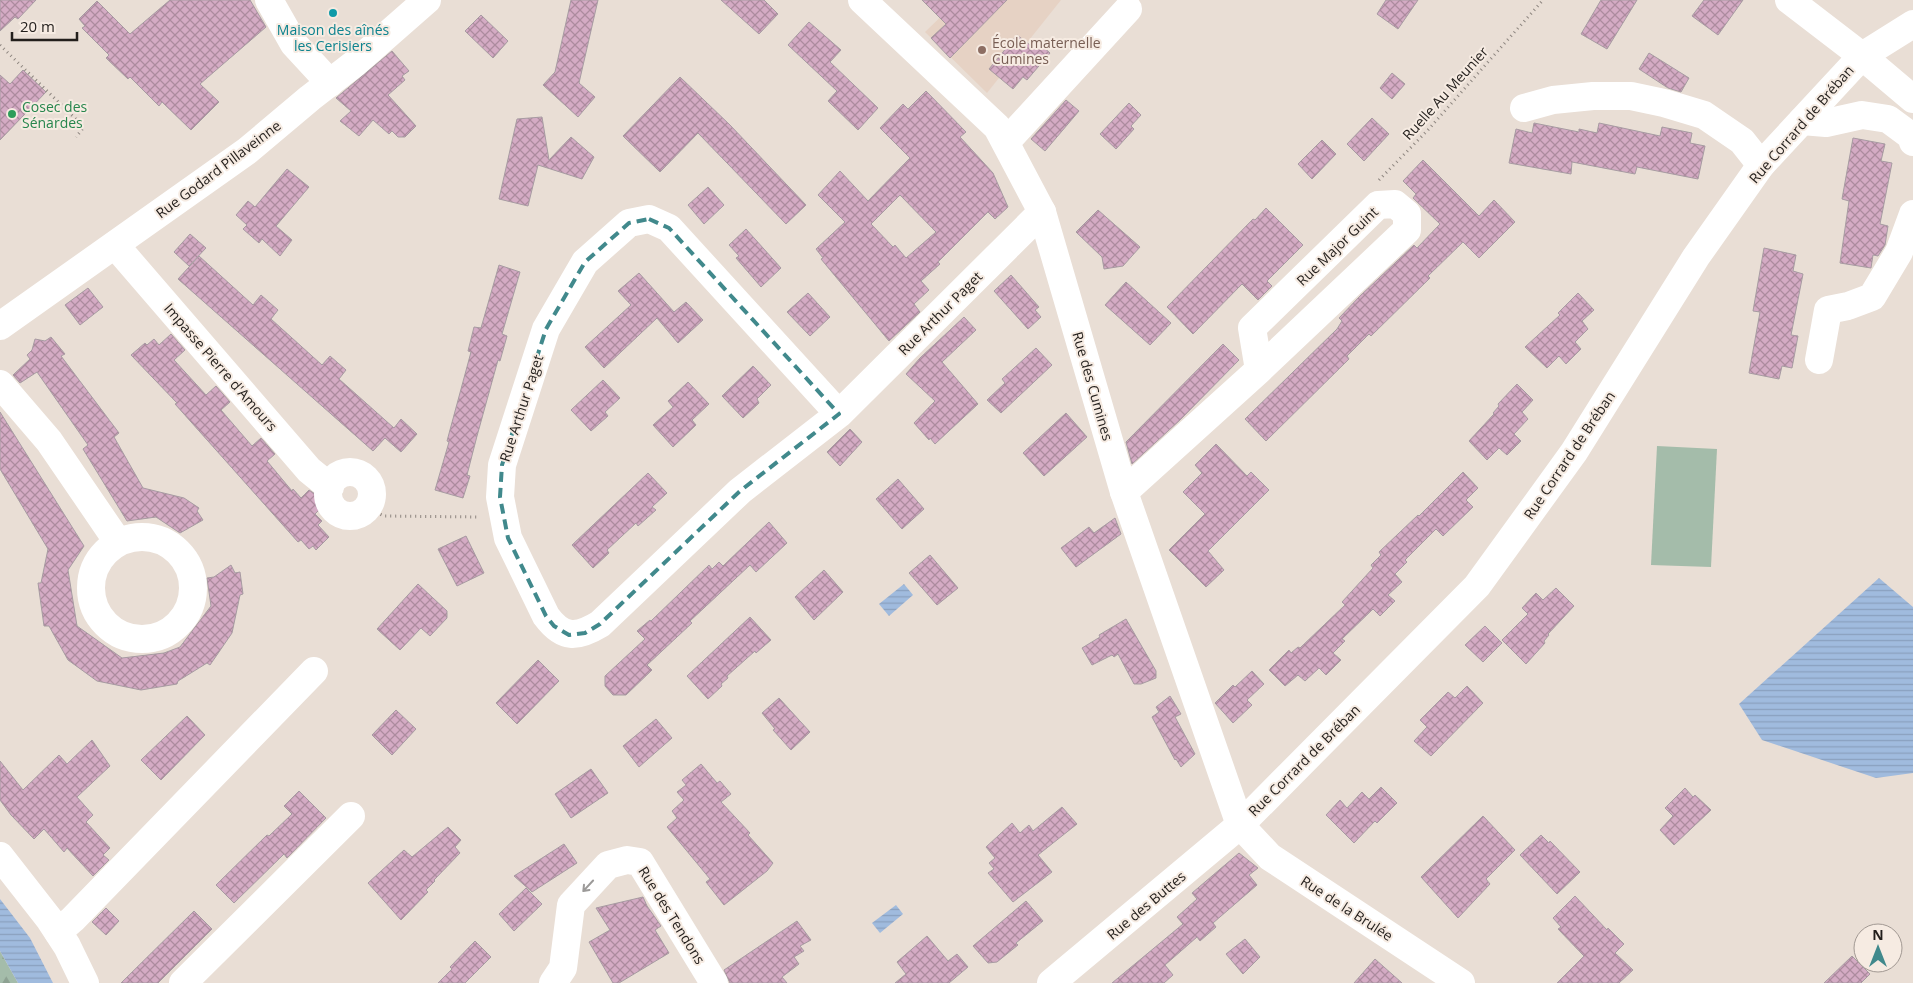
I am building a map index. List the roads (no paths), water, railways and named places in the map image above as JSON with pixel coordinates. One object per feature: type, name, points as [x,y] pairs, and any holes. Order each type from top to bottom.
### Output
[{"type":"street","points":[[269,0],[294,44],[330,82]]},
{"type":"street","name":"Rue Godard Pillaveinne","points":[[0,326],[247,151],[354,64],[427,0]]},
{"type":"street","name":"Rue des Cumines","points":[[862,0],[877,12],[997,127],[1042,212],[1124,492],[1240,825]]},
{"type":"street","points":[[1789,0],[1862,56],[1913,99]]},
{"type":"street","points":[[1006,142],[1128,9]]},
{"type":"street","name":"Rue Corrard de Bréban","points":[[1240,825],[1477,586],[1574,452],[1696,257],[1761,165],[1862,56],[1913,24]]},
{"type":"street","points":[[1524,108],[1553,100],[1593,96],[1631,96],[1664,103],[1704,115],[1742,140],[1761,165]]},
{"type":"street","points":[[1802,121],[1826,122],[1862,115],[1888,119],[1911,136],[1913,142]]},
{"type":"street","name":"Rue Major Guint","points":[[1124,492],[1258,370],[1407,230],[1407,214],[1395,204],[1378,205],[1252,328],[1258,370]]},
{"type":"street","name":"Rue Arthur Paget","points":[[839,414],[669,228],[649,220],[629,223],[585,262],[546,329],[502,464],[500,497],[508,538],[550,621],[554,626],[569,635],[585,633],[600,624],[740,491],[839,414],[1042,212]]},
{"type":"street","points":[[1819,360],[1828,310],[1848,306],[1872,297],[1899,252],[1913,214]]},
{"type":"street","name":"Impasse Pierre d'Amours","points":[[115,245],[309,470],[330,486],[334,480],[346,472],[354,472],[361,475],[371,486],[371,501],[367,508]]},
{"type":"street","points":[[0,384],[49,441],[118,542]]},
{"type":"street","points":[[58,932],[73,919],[314,671]]},
{"type":"street","points":[[183,983],[351,816]]},
{"type":"street","name":"Rue des Buttes","points":[[1051,983],[1240,825]]},
{"type":"street","name":"Rue de la Brulée","points":[[1240,825],[1270,857],[1460,983]]},
{"type":"street","points":[[0,856],[58,932],[85,983]]},
{"type":"street","name":"Rue des Tendons","points":[[553,983],[563,968],[571,905],[608,865],[627,860],[640,862],[714,983]]},
{"type":"water","points":[[1879,578],[1913,607],[1913,773],[1876,778],[1762,740],[1739,704]]},
{"type":"water","points":[[904,584],[913,595],[889,616],[879,604]]},
{"type":"water","points":[[0,899],[30,938],[53,983],[18,983],[0,951]]},
{"type":"water","points":[[896,905],[903,914],[880,933],[872,923]]},
{"type":"place","name":"Maison des aînés les Cerisiers","points":[[333,13]]},
{"type":"place","name":"École maternelle Cumines","points":[[982,50]]},
{"type":"place","name":"Cosec des Sénardes","points":[[12,114]]}]
